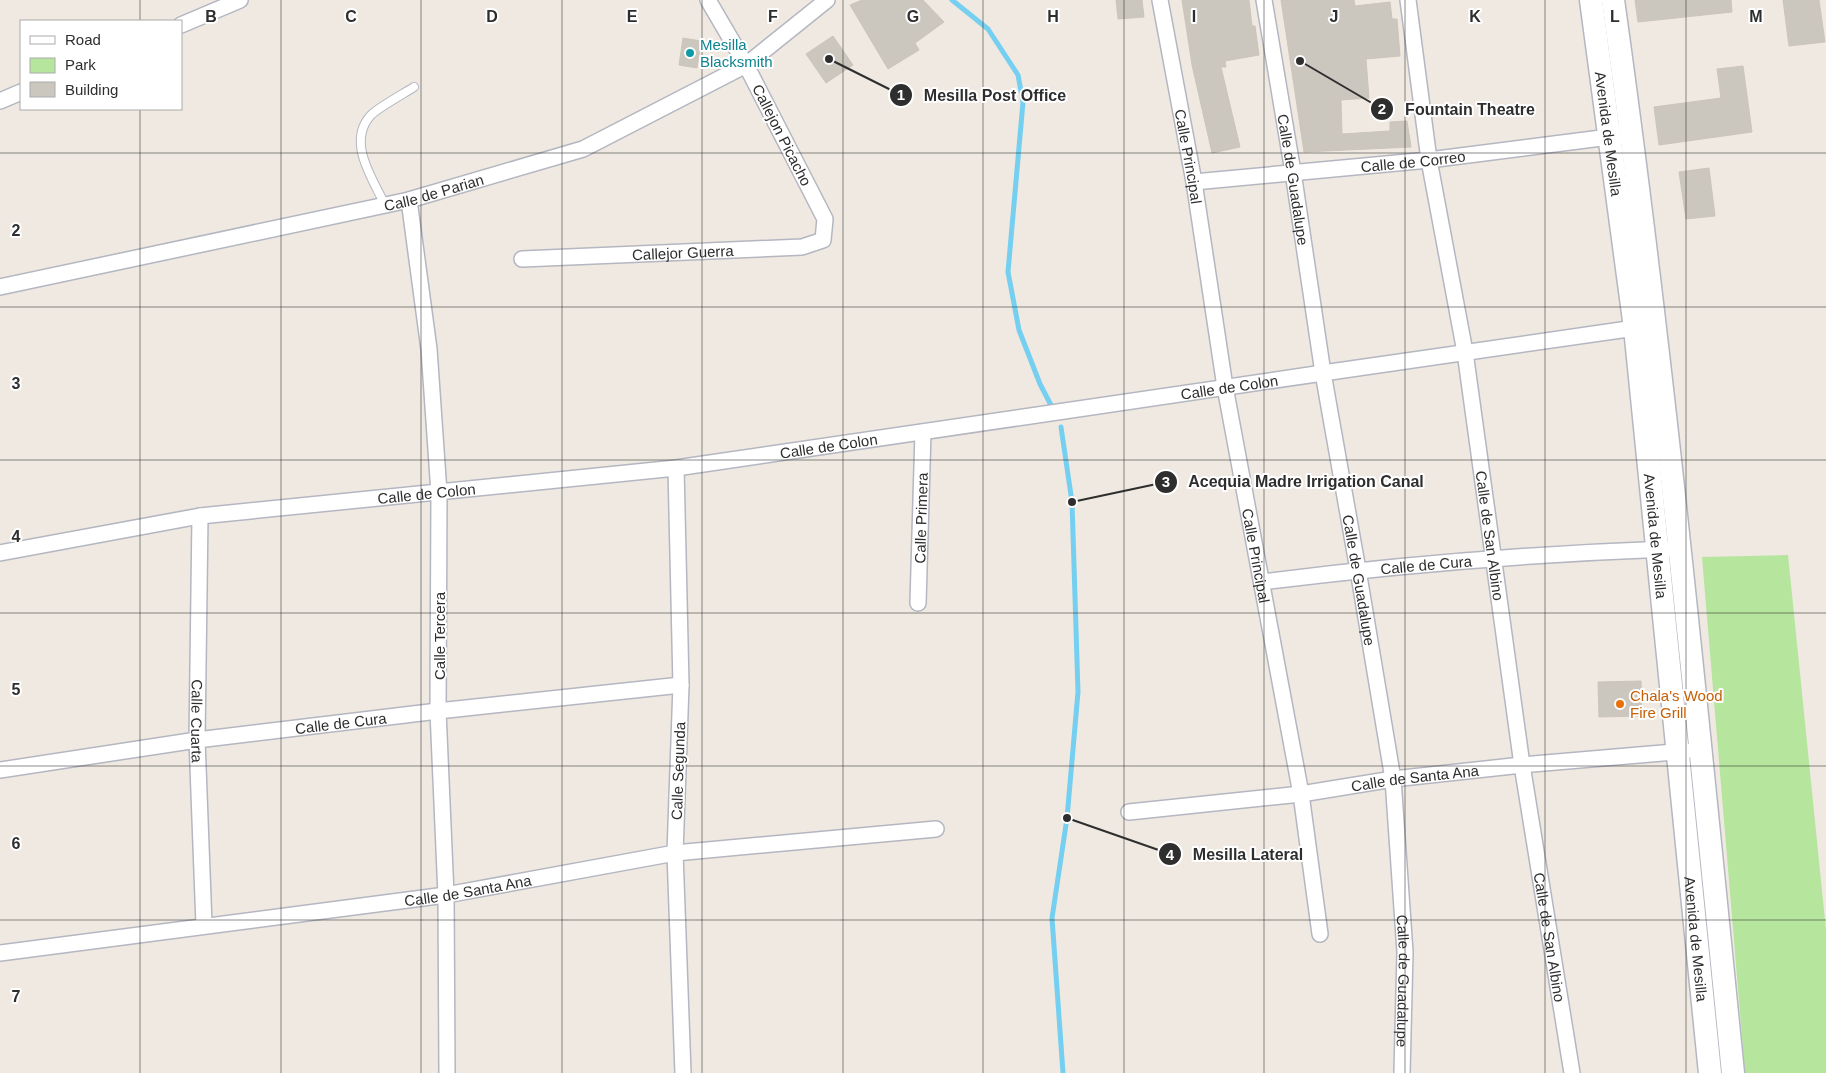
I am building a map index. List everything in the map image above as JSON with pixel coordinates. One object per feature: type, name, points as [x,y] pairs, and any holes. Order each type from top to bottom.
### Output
[{"type":"main road","name":"Avenida de Mesilla","points":[[1591,0],[1610,137],[1646,327]]},
{"type":"main road","name":"Avenida de Mesilla","points":[[1613,0],[1632,135],[1646,327],[1669,548],[1701,750],[1733,1073]]},
{"type":"main road","name":"Avenida de Mesilla","points":[[1669,548],[1678,751],[1710,1073]]},
{"type":"street","points":[[182,25],[240,0]]},
{"type":"street","name":"Callejon Picacho","points":[[708,0],[746,65],[825,219]]},
{"type":"street","name":"Calle de Parian","points":[[0,287],[409,200],[583,149],[746,65],[827,0]]},
{"type":"street","name":"Calle Principal","points":[[1160,0],[1194,182],[1225,388],[1301,794],[1320,934]]},
{"type":"street","name":"Calle de Guadalupe","points":[[1264,0],[1293,172],[1323,372],[1393,779],[1405,952],[1402,1073]]},
{"type":"street","name":"Calle de San Albino","points":[[1408,0],[1430,160],[1465,352],[1522,765],[1572,1073]]},
{"type":"street","points":[[0,101],[20,92]]},
{"type":"street","name":"Calle de Correo","points":[[1194,182],[1430,160],[1632,135]]},
{"type":"street","name":"Calle Tercera","points":[[409,200],[429,349],[439,493],[438,711],[446,895],[447,1073]]},
{"type":"street","name":"Callejor Guerra","points":[[522,258],[802,247],[823,240],[825,219]]},
{"type":"street","name":"Calle de Colon","points":[[0,553],[200,516],[676,468],[1323,372],[1646,327]]},
{"type":"street","name":"Calle Primera","points":[[918,603],[923,432]]},
{"type":"street","name":"Calle Segunda","points":[[676,468],[681,684],[675,853],[683,1073]]},
{"type":"street","name":"Calle Cuarta","points":[[200,516],[198,740],[204,925]]},
{"type":"street","name":"Calle de Cura","points":[[1262,582],[1358,570],[1493,558],[1669,548]]},
{"type":"street","name":"Calle de Cura","points":[[0,770],[198,740],[681,684]]},
{"type":"street","name":"Calle de Santa Ana","points":[[1129,812],[1301,794],[1393,779],[1522,765],[1701,750]]},
{"type":"street","name":"Calle de Santa Ana","points":[[0,953],[446,895],[675,853],[936,829]]},
{"type":"lane","points":[[385,205],[361,152],[361,132],[371,115],[414,87]]},
{"type":"green space","points":[[1788,555],[1826,930],[1826,1073],[1745,1073],[1702,557]]},
{"type":"building","points":[[862,0],[923,0],[944,22],[915,43],[919,50],[888,69],[850,5]]},
{"type":"building","points":[[1116,0],[1142,0],[1144,17],[1118,19]]},
{"type":"building","points":[[1182,0],[1249,0],[1252,26],[1255,26],[1259,55],[1225,61],[1226,67],[1221,67],[1240,147],[1212,153],[1192,65]]},
{"type":"building","points":[[1281,0],[1354,0],[1355,6],[1390,2],[1392,19],[1397,19],[1400,56],[1366,59],[1369,98],[1341,100],[1342,134],[1390,131],[1390,122],[1407,121],[1411,147],[1304,152]]},
{"type":"building","points":[[1635,0],[1731,0],[1732,12],[1638,22]]},
{"type":"building","points":[[1783,0],[1819,0],[1825,42],[1789,46]]},
{"type":"building","points":[[833,36],[853,65],[826,83],[806,54]]},
{"type":"building","name":"Mesilla Blacksmith","points":[[683,38],[701,41],[697,68],[679,65]]},
{"type":"building","points":[[1743,66],[1752,132],[1659,145],[1654,107],[1721,98],[1717,69]]},
{"type":"building","points":[[1709,168],[1715,216],[1686,219],[1679,172]]},
{"type":"building","name":"Chala's Wood Fire Grill","points":[[1641,681],[1642,716],[1599,717],[1598,682]]},
{"type":"waterway","points":[[952,0],[988,29],[1018,75],[1023,102],[1008,272],[1019,330],[1040,384],[1053,409]]},
{"type":"waterway","points":[[1061,427],[1072,502],[1078,692],[1067,818],[1052,918],[1063,1073]]},
{"type":"place","name":"Mesilla Blacksmith","points":[[690,53]]},
{"type":"place","name":"Mesilla Post Office","points":[[829,59]]},
{"type":"place","name":"Fountain Theatre","points":[[1300,61]]},
{"type":"place","name":"Acequia Madre Irrigation Canal","points":[[1072,502]]},
{"type":"place","name":"Chala's Wood Fire Grill","points":[[1620,704]]},
{"type":"place","name":"Mesilla Lateral","points":[[1067,818]]}]
